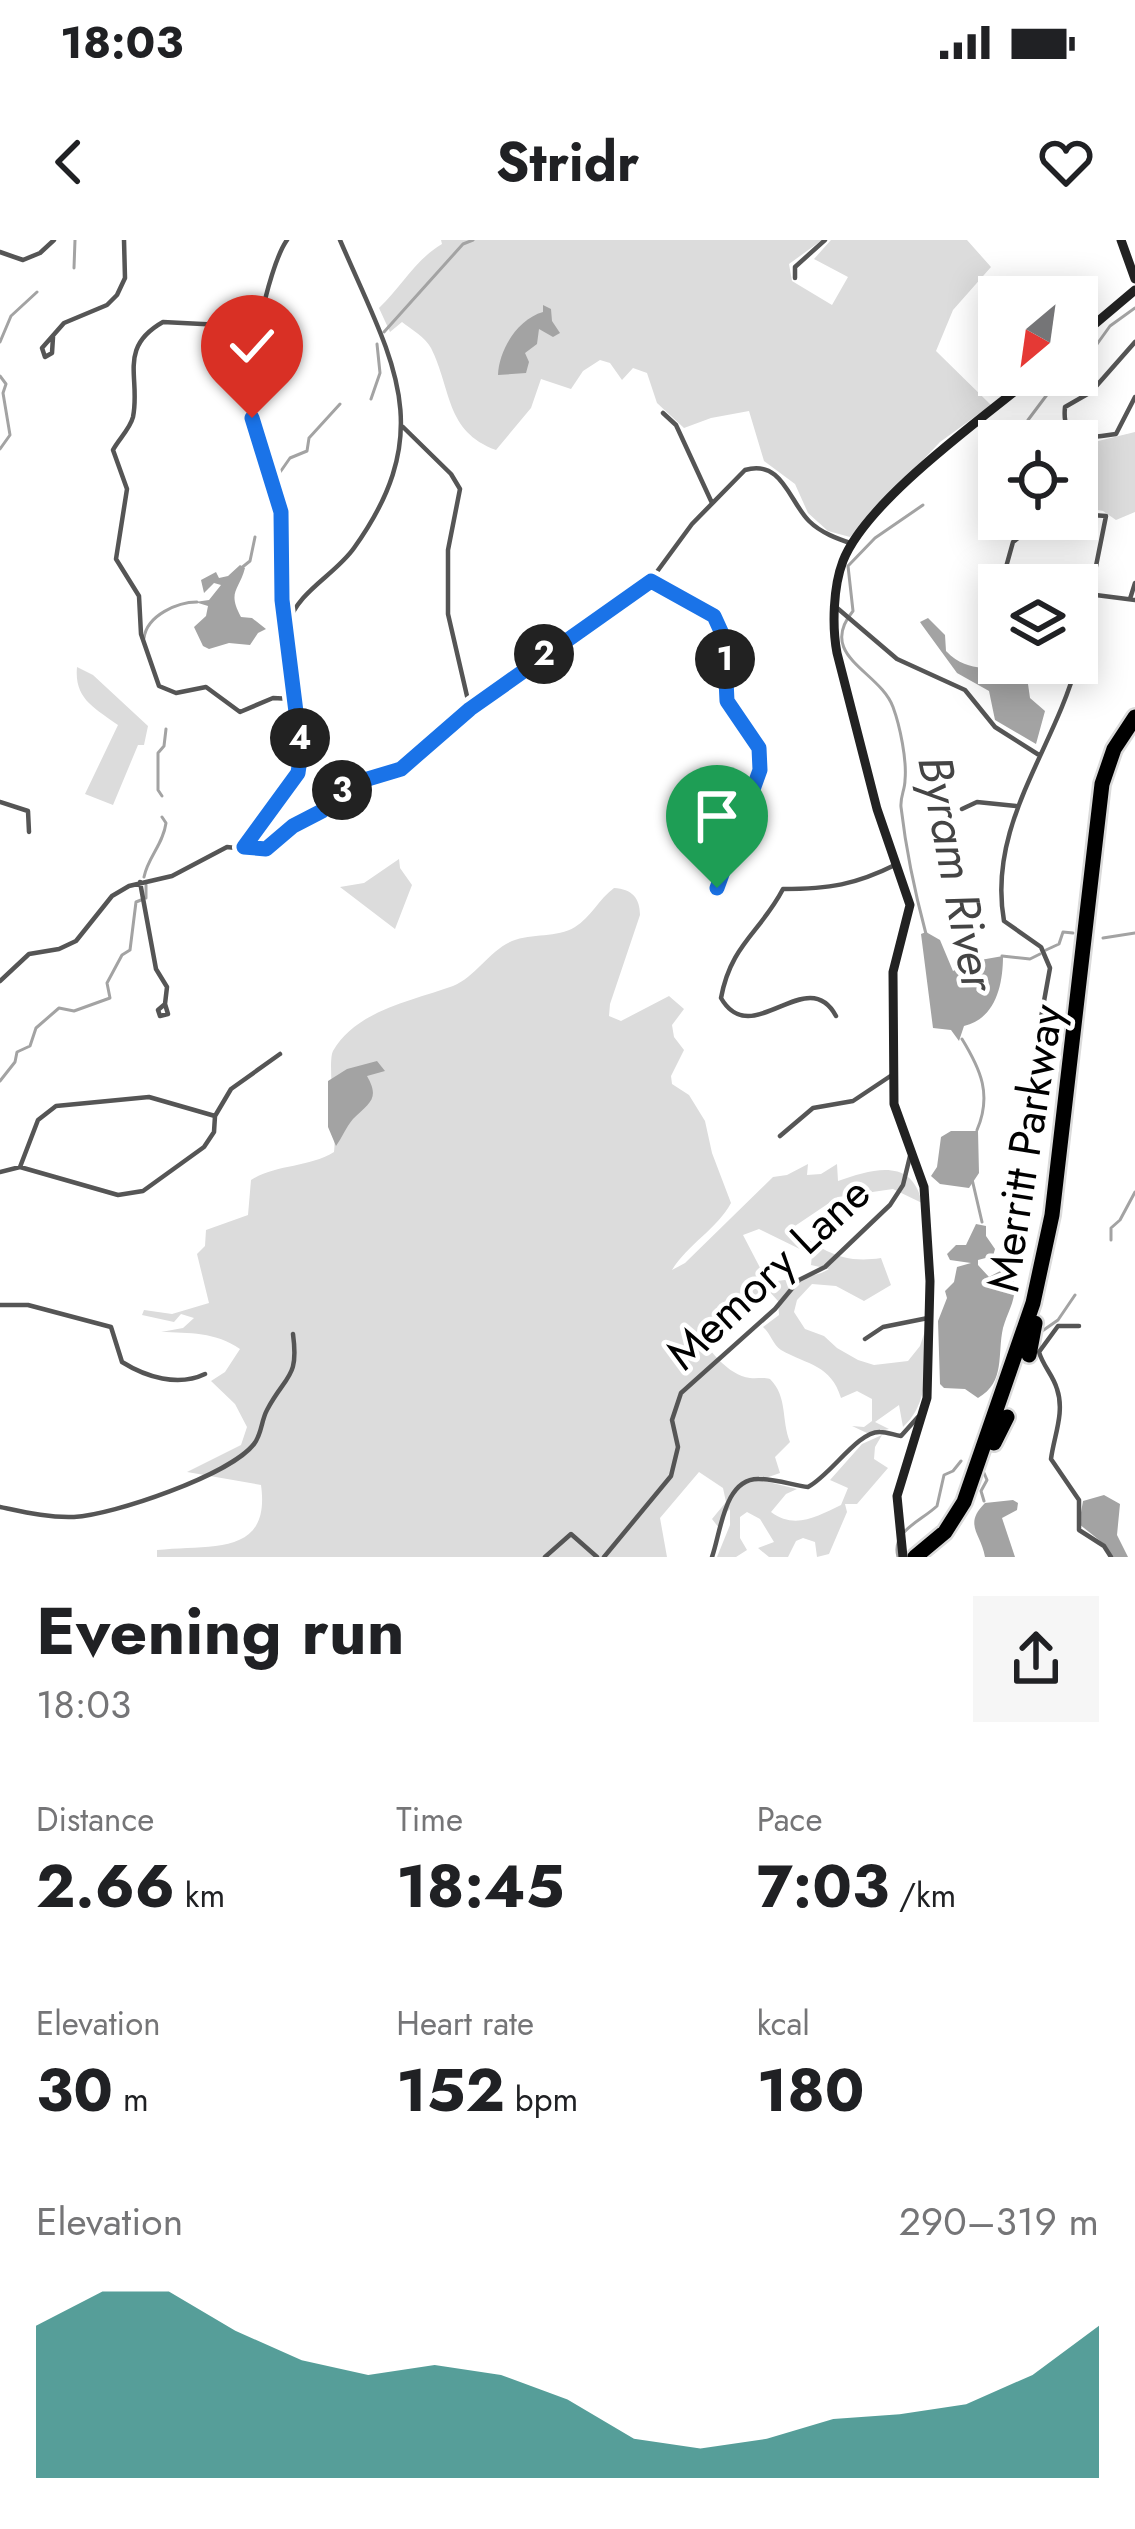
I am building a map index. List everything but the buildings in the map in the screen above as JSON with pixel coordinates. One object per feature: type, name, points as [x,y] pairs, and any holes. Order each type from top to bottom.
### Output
[{"type":"highway","name":"Merritt Parkway","points":[[979,1469],[1046,1251],[1101,790],[1111,755],[1135,717]]},
{"type":"highway","name":"Merritt Parkway","points":[[920,1557],[958,1522],[1035,1320],[1058,1227],[1108,791],[1118,756],[1135,729]]},
{"type":"highway","points":[[1029,1355],[1035,1320]]},
{"type":"highway","points":[[979,1469],[1007,1417]]},
{"type":"street","points":[[0,252],[22,260],[34,257],[54,240]]},
{"type":"street","points":[[53,338],[64,323],[117,295],[126,268],[124,240]]},
{"type":"street","points":[[244,847],[298,773],[300,730],[282,600],[281,512],[250,408],[260,327],[275,262],[287,240]]},
{"type":"street","points":[[288,626],[302,600],[342,563],[366,530],[393,474],[403,427],[395,372],[340,240]]},
{"type":"street","points":[[795,278],[795,267],[825,240]]},
{"type":"street","points":[[1120,240],[1135,279]]},
{"type":"street","points":[[1098,322],[1133,293]]},
{"type":"street","points":[[260,327],[167,322],[154,328],[136,351],[131,371],[133,417],[113,451],[127,489],[116,559],[139,596],[141,634],[159,686],[176,693],[206,687],[240,712],[273,698],[293,699]]},
{"type":"street","points":[[1135,342],[1091,392],[1066,407],[1064,419],[1079,438],[1116,434],[1135,398]]},
{"type":"street","points":[[903,1557],[897,1508],[900,1483],[923,1415],[930,1258],[926,1199],[897,1118],[892,1076],[893,972],[910,905],[877,809],[837,651],[842,563],[848,544],[892,498],[1011,396]]},
{"type":"street","points":[[663,413],[676,425],[712,503]]},
{"type":"street","points":[[403,427],[451,473],[460,489],[448,550],[448,614],[470,709]]},
{"type":"street","points":[[0,981],[29,954],[59,949],[76,940],[112,896],[172,875],[227,847],[266,849],[293,826],[322,811],[351,784],[401,769],[470,709],[651,581],[692,524],[741,472],[761,468],[786,485],[811,523],[848,544]]},
{"type":"street","points":[[1095,564],[1106,516],[1098,515]]},
{"type":"street","points":[[651,581],[714,616],[724,638],[729,706],[761,754],[760,770],[717,888]]},
{"type":"street","points":[[1098,594],[1132,599],[1135,584]]},
{"type":"street","points":[[840,610],[897,659],[965,690],[995,728],[1039,755]]},
{"type":"street","points":[[1035,1051],[1050,968],[1041,947],[1004,921],[1007,840],[1016,806],[1067,684]]},
{"type":"street","points":[[0,802],[28,811],[29,832]]},
{"type":"street","points":[[962,808],[977,802],[1016,806]]},
{"type":"street","points":[[836,1016],[824,999],[811,995],[753,1017],[732,1012],[723,1004],[722,990],[737,948],[771,911],[783,889],[827,889],[860,882],[896,865]]},
{"type":"street","points":[[140,883],[156,969],[167,986],[166,1004]]},
{"type":"street","points":[[0,1172],[20,1167],[118,1196],[132,1195],[204,1147],[231,1089],[280,1054]]},
{"type":"street","points":[[780,1136],[812,1108],[853,1101],[892,1076]]},
{"type":"street","points":[[20,1167],[38,1120],[56,1106],[149,1097],[215,1116]]},
{"type":"street","name":"Memory Lane","points":[[545,1557],[571,1534],[601,1557],[671,1476],[678,1447],[672,1420],[682,1393],[776,1309],[799,1280],[825,1267],[890,1205],[903,1185],[911,1153]]},
{"type":"street","points":[[0,1305],[28,1306],[107,1325],[115,1332],[122,1362],[148,1375],[182,1380],[205,1374]]},
{"type":"street","points":[[865,1339],[883,1328],[928,1318]]},
{"type":"street","points":[[1079,1326],[1058,1326],[1039,1352],[1059,1401],[1052,1459],[1079,1500],[1079,1530],[1104,1546],[1111,1557]]},
{"type":"street","points":[[0,1507],[55,1517],[91,1515],[179,1488],[238,1458],[256,1440],[264,1415],[295,1367],[293,1334]]},
{"type":"street","points":[[712,1557],[729,1502],[745,1482],[757,1478],[808,1487],[838,1466],[860,1438],[881,1432],[901,1436],[914,1418],[923,1415]]},
{"type":"shaded area","points":[[441,240],[822,240],[789,264],[792,281],[832,305],[848,277],[814,259],[831,240],[967,240],[991,267],[978,276],[953,310],[936,351],[991,405],[940,442],[850,537],[828,531],[808,513],[795,484],[764,461],[749,411],[684,428],[657,403],[647,373],[633,368],[622,380],[610,363],[600,360],[583,371],[571,389],[541,379],[531,408],[496,450],[479,442],[459,420],[428,344],[402,322],[390,332],[379,308],[416,265]]},
{"type":"shaded area","points":[[543,305],[551,309],[560,333],[553,337],[539,329],[537,344],[525,353],[526,373],[498,375],[512,336],[543,312]]},
{"type":"shaded area","points":[[1135,432],[1135,512],[1116,520],[1098,510],[1098,441]]},
{"type":"shaded area","points":[[240,565],[245,568],[235,596],[237,608],[241,617],[252,618],[266,629],[250,645],[229,643],[209,649],[194,627],[206,616],[208,606],[195,602],[209,600],[221,585],[214,583],[204,593],[201,580],[216,572],[219,578],[228,576]]},
{"type":"shaded area","points":[[928,618],[945,635],[946,651],[978,667],[978,684],[1028,684],[1030,698],[1045,711],[1036,744],[995,720],[989,691],[957,673],[920,622]]},
{"type":"shaded area","points":[[77,667],[93,675],[148,726],[144,745],[138,745],[113,805],[85,794],[118,725],[83,695]]},
{"type":"shaded area","points":[[399,859],[412,885],[395,929],[340,887],[364,883]]},
{"type":"shaded area","points":[[614,888],[637,899],[640,915],[609,1016],[621,1021],[669,996],[684,1009],[672,1025],[684,1050],[671,1076],[672,1084],[689,1095],[705,1121],[731,1203],[672,1270],[685,1263],[773,1177],[808,1164],[807,1175],[821,1174],[837,1164],[838,1181],[889,1170],[910,1178],[917,1188],[922,1203],[893,1189],[838,1197],[792,1228],[834,1254],[881,1258],[891,1285],[864,1301],[836,1286],[812,1284],[797,1300],[794,1312],[805,1329],[874,1365],[908,1361],[926,1328],[922,1394],[903,1427],[899,1405],[875,1422],[889,1429],[867,1433],[852,1426],[864,1427],[872,1421],[872,1399],[857,1391],[841,1398],[825,1372],[778,1348],[763,1327],[779,1315],[778,1301],[768,1290],[717,1327],[699,1332],[727,1367],[742,1376],[770,1379],[779,1393],[790,1442],[775,1457],[780,1473],[760,1480],[797,1489],[771,1512],[798,1521],[841,1505],[848,1488],[830,1480],[862,1444],[882,1435],[874,1459],[888,1468],[857,1504],[845,1504],[847,1512],[829,1554],[817,1557],[815,1542],[803,1538],[796,1541],[788,1557],[769,1557],[758,1548],[774,1542],[760,1519],[747,1512],[740,1517],[740,1538],[747,1550],[736,1557],[717,1557],[730,1525],[730,1509],[719,1528],[712,1519],[726,1502],[723,1488],[699,1472],[660,1518],[667,1557],[157,1557],[157,1550],[216,1546],[247,1536],[257,1525],[262,1508],[261,1485],[187,1472],[241,1445],[247,1427],[235,1404],[211,1381],[225,1372],[240,1349],[212,1336],[161,1332],[183,1328],[194,1318],[181,1314],[174,1322],[142,1315],[144,1310],[172,1314],[209,1303],[197,1254],[205,1246],[206,1230],[248,1215],[251,1180],[334,1152],[331,1058],[343,1037],[387,1008],[461,982],[512,941],[575,927]],"holes":[[[759,1229],[812,1255],[811,1265],[829,1269],[768,1283],[743,1235]]]},
{"type":"shaded area","points":[[921,934],[940,940],[953,971],[969,962],[1003,956],[995,1000],[983,1016],[964,1026],[959,1041],[951,1030],[933,1028]]},
{"type":"shaded area","points":[[377,1061],[385,1071],[367,1076],[373,1090],[371,1100],[336,1146],[328,1127],[328,1081],[347,1069]]},
{"type":"shaded area","points":[[951,1131],[978,1131],[979,1173],[969,1188],[940,1184],[931,1176],[941,1137]]},
{"type":"shaded area","points":[[976,1224],[986,1226],[986,1236],[995,1249],[993,1256],[978,1260],[978,1265],[989,1277],[1002,1270],[1010,1272],[1014,1287],[997,1376],[978,1398],[965,1389],[940,1384],[938,1321],[957,1267],[971,1263],[950,1260],[947,1254],[956,1245],[966,1245]]},
{"type":"shaded area","points":[[1104,1495],[1120,1504],[1117,1535],[1128,1557],[1113,1557],[1079,1524],[1083,1501]]},
{"type":"shaded area","points":[[1013,1500],[1017,1510],[1002,1518],[1015,1557],[985,1557],[975,1517],[985,1503]]},
{"type":"waterway","points":[[74,268],[75,240]]},
{"type":"waterway","points":[[384,332],[463,244],[473,240]]},
{"type":"waterway","points":[[0,342],[11,316],[37,292]]},
{"type":"waterway","name":"Byram River","points":[[1098,343],[1110,326],[1135,308]]},
{"type":"waterway","points":[[371,399],[380,373],[377,344]]},
{"type":"waterway","points":[[0,376],[6,384],[3,393],[10,435],[0,449]]},
{"type":"waterway","name":"Byram River","points":[[1028,420],[1046,396]]},
{"type":"waterway","points":[[269,488],[290,458],[307,451],[309,438],[340,404]]},
{"type":"waterway","name":"Byram River","points":[[923,505],[875,538],[848,566],[853,611],[842,640],[854,662],[886,694],[896,715],[905,763],[903,823],[926,934]]},
{"type":"waterway","points":[[240,569],[250,561],[255,537]]},
{"type":"waterway","points":[[144,638],[164,611],[197,602]]},
{"type":"waterway","points":[[162,796],[158,753],[166,729]]},
{"type":"waterway","points":[[144,877],[164,831],[162,817]]},
{"type":"waterway","points":[[146,885],[146,898]]},
{"type":"waterway","points":[[0,1081],[17,1052],[30,1046],[36,1028],[59,1008],[74,1011],[110,998],[107,983],[122,955],[130,950],[136,902],[141,900]]},
{"type":"waterway","points":[[1046,950],[1059,944],[1063,932],[1073,933]]},
{"type":"waterway","points":[[1103,938],[1135,933]]},
{"type":"waterway","points":[[1002,956],[1030,959],[1040,954]]},
{"type":"waterway","name":"Byram River","points":[[962,1039],[984,1094],[977,1130]]},
{"type":"waterway","name":"Byram River","points":[[972,1179],[982,1222]]},
{"type":"waterway","points":[[1111,1240],[1111,1228],[1135,1192]]},
{"type":"waterway","points":[[1038,1334],[1058,1320],[1075,1295]]},
{"type":"waterway","points":[[898,1557],[899,1540],[937,1506],[944,1475],[961,1461]]},
{"type":"waterway","name":"Byram River","points":[[984,1473],[984,1501]]},
{"type":"route","points":[[252,418],[281,512],[282,600],[301,752],[298,773],[244,847],[266,849],[299,821],[322,811],[351,784],[401,769],[521,670],[651,581],[714,616],[724,638],[729,706],[753,737],[762,758],[717,888]]}]
